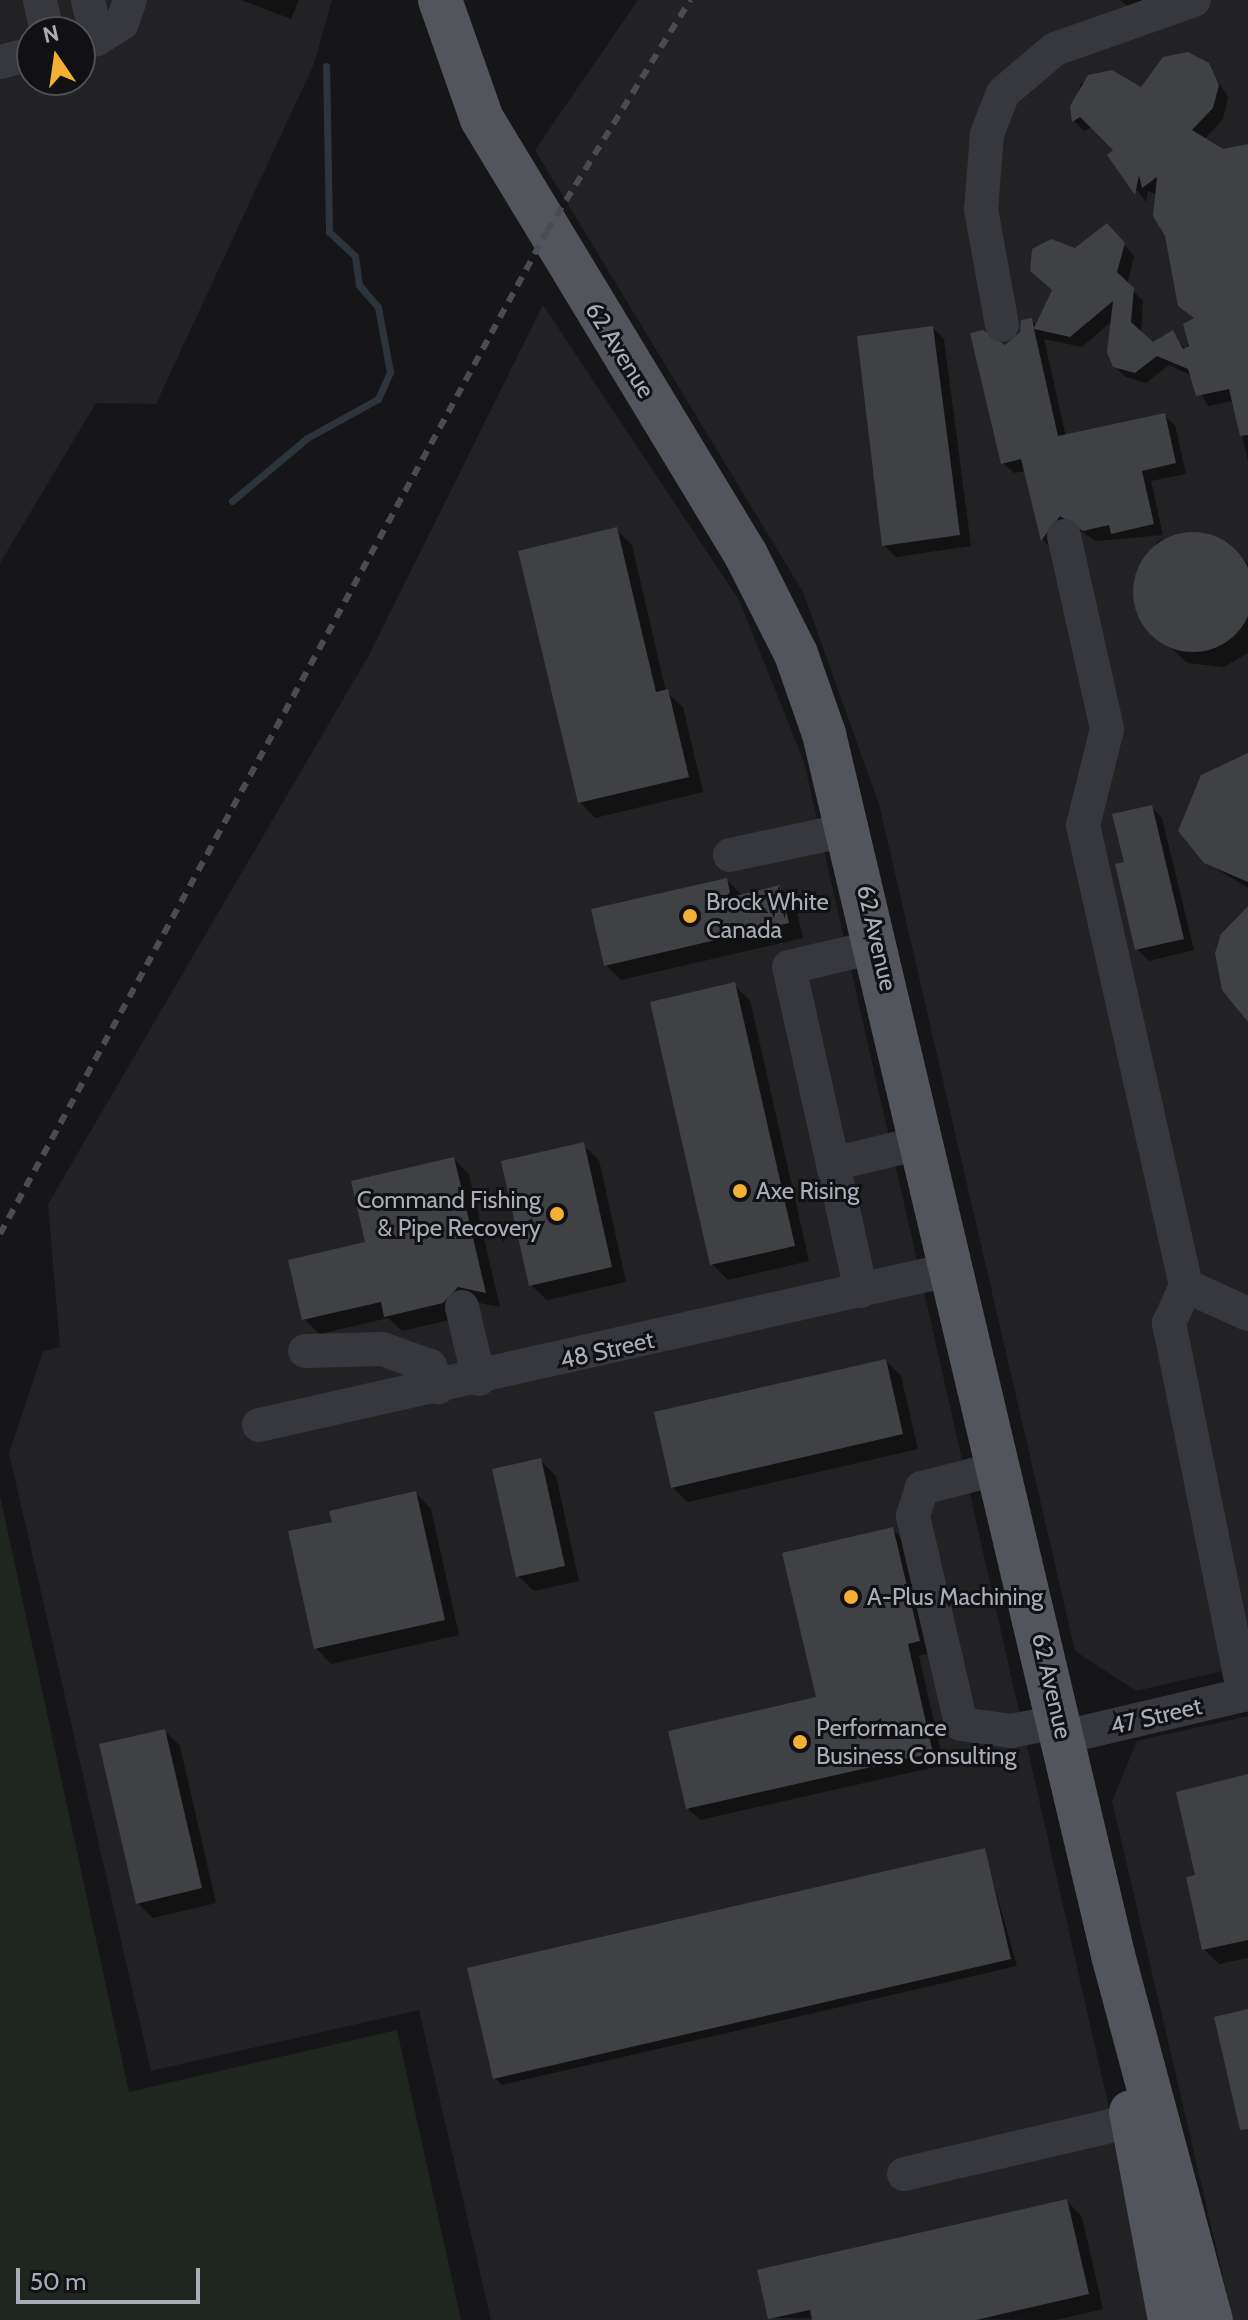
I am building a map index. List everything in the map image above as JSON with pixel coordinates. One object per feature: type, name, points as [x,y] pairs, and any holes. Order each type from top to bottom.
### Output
[{"type":"main road","name":"62 Avenue","points":[[440,0],[462,75],[508,166],[771,599],[824,734],[879,946],[1113,1955],[1145,2118],[1170,2320]]},
{"type":"main road","name":"62 Avenue","points":[[1145,2118],[1211,2320]]},
{"type":"street","points":[[96,37],[122,23],[130,0]]},
{"type":"street","points":[[1002,325],[981,210],[987,134],[1003,93],[1055,49],[1194,0]]},
{"type":"street","points":[[1064,536],[1107,729],[1083,825],[1186,1286],[1169,1323],[1246,1695]]},
{"type":"street","points":[[730,855],[851,829]]},
{"type":"street","points":[[861,1291],[789,967],[879,946]]},
{"type":"street","points":[[833,1164],[924,1142]]},
{"type":"street","name":"48 Street","points":[[259,1425],[479,1379],[953,1269]]},
{"type":"street","points":[[1186,1286],[1248,1314]]},
{"type":"street","points":[[462,1307],[479,1379]]},
{"type":"street","points":[[305,1351],[382,1349],[430,1366],[438,1388]]},
{"type":"street","name":"47 Street","points":[[1000,1468],[922,1488],[913,1516],[961,1724],[1011,1731],[1062,1729],[1246,1695]]},
{"type":"street","points":[[904,2174],[1145,2118]]},
{"type":"shaded area","points":[[0,0],[332,0],[314,64],[156,404],[96,403],[0,563]]},
{"type":"shaded area","points":[[638,0],[1248,0],[1248,1665],[1136,1691],[1075,1651],[879,804],[803,592],[535,150]]},
{"type":"shaded area","points":[[543,305],[739,600],[804,762],[1157,2320],[491,2320],[419,2010],[151,2071],[9,1453],[43,1351],[60,1347],[48,1204],[369,655]]},
{"type":"shaded area","points":[[0,1496],[129,2092],[397,2030],[461,2320],[0,2320]]},
{"type":"shaded area","points":[[1248,1716],[1248,2320],[1233,2320],[1112,1801],[1137,1741]]},
{"type":"building","points":[[1188,52],[1209,63],[1219,85],[1213,108],[1192,130],[1223,149],[1248,144],[1248,435],[1240,436],[1229,389],[1196,396],[1188,369],[1157,356],[1135,373],[1113,367],[1107,352],[1113,301],[1070,337],[1034,329],[1058,436],[1165,413],[1176,463],[1142,471],[1154,524],[1111,534],[1109,525],[1083,531],[1060,516],[1041,541],[1021,459],[1001,464],[970,333],[983,330],[1005,345],[1020,332],[1021,320],[1032,318],[1034,328],[1052,290],[1030,271],[1032,249],[1051,239],[1075,248],[1107,223],[1125,243],[1117,272],[1134,288],[1131,322],[1153,342],[1173,330],[1183,349],[1189,346],[1183,324],[1194,318],[1178,306],[1165,236],[1153,216],[1157,177],[1142,188],[1139,175],[1135,195],[1107,155],[1113,150],[1080,117],[1072,122],[1070,106],[1088,75],[1112,70],[1141,87],[1163,57]]},
{"type":"building","points":[[933,326],[960,535],[882,546],[857,336]]},
{"type":"building","points":[[617,527],[656,692],[668,689],[689,777],[578,803],[518,551]]},
{"type":"building","points":[[1193,532],[1216,536],[1236,549],[1249,569],[1253,592],[1249,615],[1236,635],[1216,648],[1193,652],[1170,648],[1150,635],[1137,615],[1133,592],[1137,569],[1150,549],[1170,536]]},
{"type":"building","points":[[1248,753],[1248,882],[1204,863],[1178,831],[1201,775]]},
{"type":"building","points":[[1152,805],[1184,939],[1135,950],[1115,864],[1124,862],[1112,814]]},
{"type":"building","name":"Brock White Canada","points":[[727,878],[731,897],[780,885],[789,923],[604,966],[591,909]]},
{"type":"building","points":[[1248,906],[1248,1022],[1222,990],[1215,953],[1221,934]]},
{"type":"building","points":[[735,982],[795,1246],[710,1265],[650,1002]]},
{"type":"building","name":"Command Fishing & Pipe Recovery","points":[[584,1142],[612,1267],[529,1286],[501,1161]]},
{"type":"building","points":[[454,1157],[486,1293],[458,1287],[443,1303],[384,1317],[381,1302],[302,1320],[288,1260],[365,1242],[351,1181]]},
{"type":"building","points":[[886,1359],[903,1434],[671,1488],[654,1412]]},
{"type":"building","points":[[541,1458],[565,1566],[516,1577],[492,1469]]},
{"type":"building","points":[[416,1491],[445,1620],[314,1649],[288,1531],[332,1522],[329,1511]]},
{"type":"building","points":[[893,1527],[920,1641],[908,1644],[933,1753],[686,1809],[668,1731],[816,1697],[782,1553]]},
{"type":"building","points":[[165,1729],[202,1888],[136,1904],[99,1744]]},
{"type":"building","points":[[1248,1774],[1248,1940],[1202,1950],[1186,1877],[1195,1875],[1176,1792]]},
{"type":"building","points":[[985,1848],[1011,1959],[493,2079],[467,1968]]},
{"type":"building","points":[[1248,2009],[1248,2129],[1240,2130],[1214,2017]]},
{"type":"building","points":[[1067,2199],[1089,2294],[976,2320],[812,2320],[810,2310],[768,2319],[757,2270]]},
{"type":"waterway","points":[[232,501],[307,438],[378,399],[390,372],[378,307],[359,285],[355,256],[329,232],[326,66]]},
{"type":"railway","points":[[0,1234],[547,231],[690,0]]},
{"type":"place","name":"Brock White Canada","points":[[690,916]]},
{"type":"place","name":"Axe Rising","points":[[740,1191]]},
{"type":"place","name":"Command Fishing & Pipe Recovery","points":[[557,1214]]},
{"type":"place","name":"A-Plus Machining","points":[[851,1597]]},
{"type":"place","name":"Performance Business Consulting","points":[[800,1742]]}]
